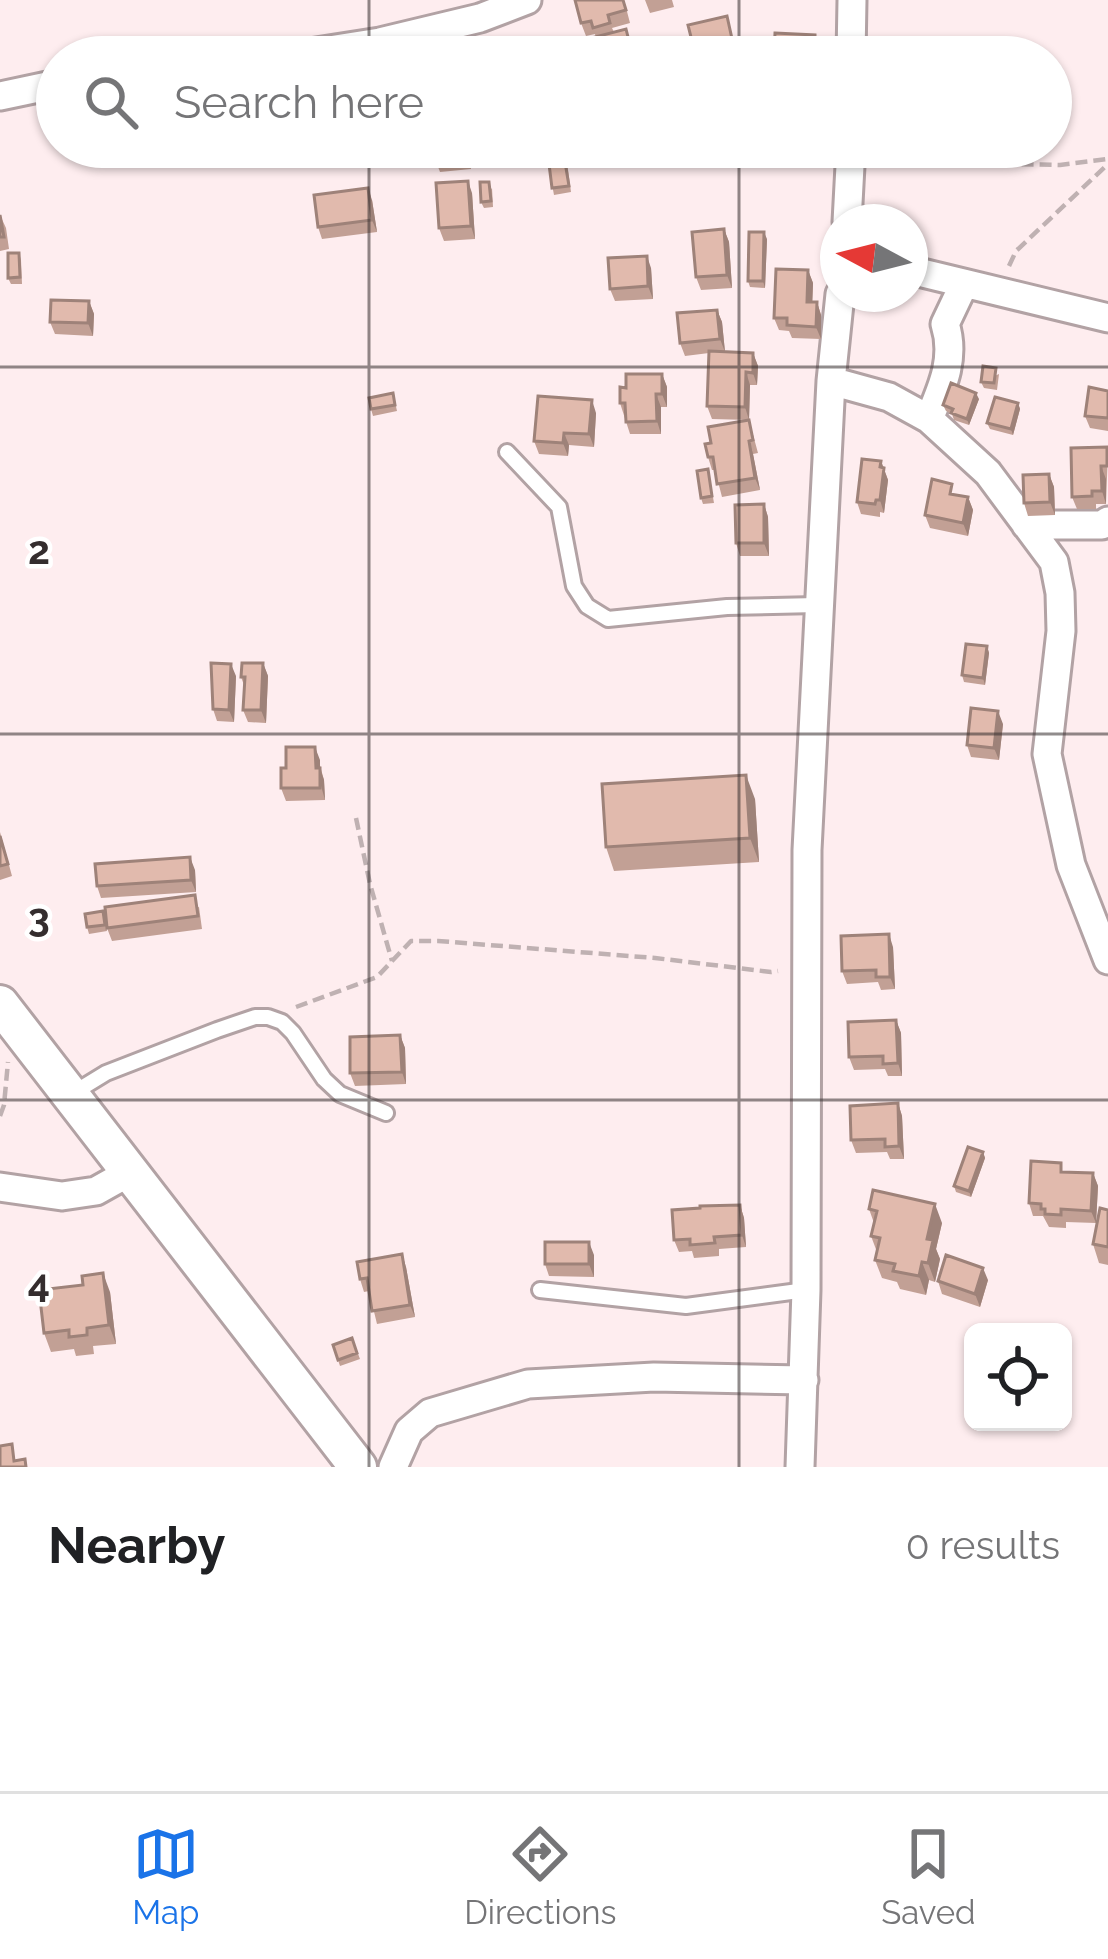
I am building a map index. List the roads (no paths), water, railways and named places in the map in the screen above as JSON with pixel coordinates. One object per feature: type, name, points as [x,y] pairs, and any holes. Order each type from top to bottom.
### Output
[{"type":"street","points":[[405,36],[481,18],[527,0]]},
{"type":"street","points":[[851,36],[852,0]]},
{"type":"street","points":[[0,96],[36,88]]},
{"type":"street","points":[[848,204],[850,168]]},
{"type":"street","points":[[928,274],[1108,318]]},
{"type":"street","points":[[929,419],[947,374],[950,340],[945,324],[964,284]]},
{"type":"street","points":[[800,1467],[806,1290],[807,850],[838,312]]},
{"type":"street","points":[[831,381],[889,397],[929,419],[988,473],[1054,562],[1061,631],[1046,754],[1071,865],[1108,960]]},
{"type":"street","points":[[1026,525],[1102,525],[1108,521]]},
{"type":"street","points":[[0,1004],[358,1467]]},
{"type":"street","points":[[0,1187],[62,1196],[96,1190],[130,1172]]},
{"type":"street","points":[[393,1467],[409,1431],[430,1413],[528,1384],[654,1377],[804,1380]]},
{"type":"lane","points":[[507,452],[559,507],[574,586],[587,606],[608,619],[728,607],[818,605]]},
{"type":"lane","points":[[70,1095],[106,1073],[217,1030],[268,1017],[293,1033],[340,1094],[386,1113]]},
{"type":"lane","points":[[540,1290],[686,1306],[806,1290]]}]
